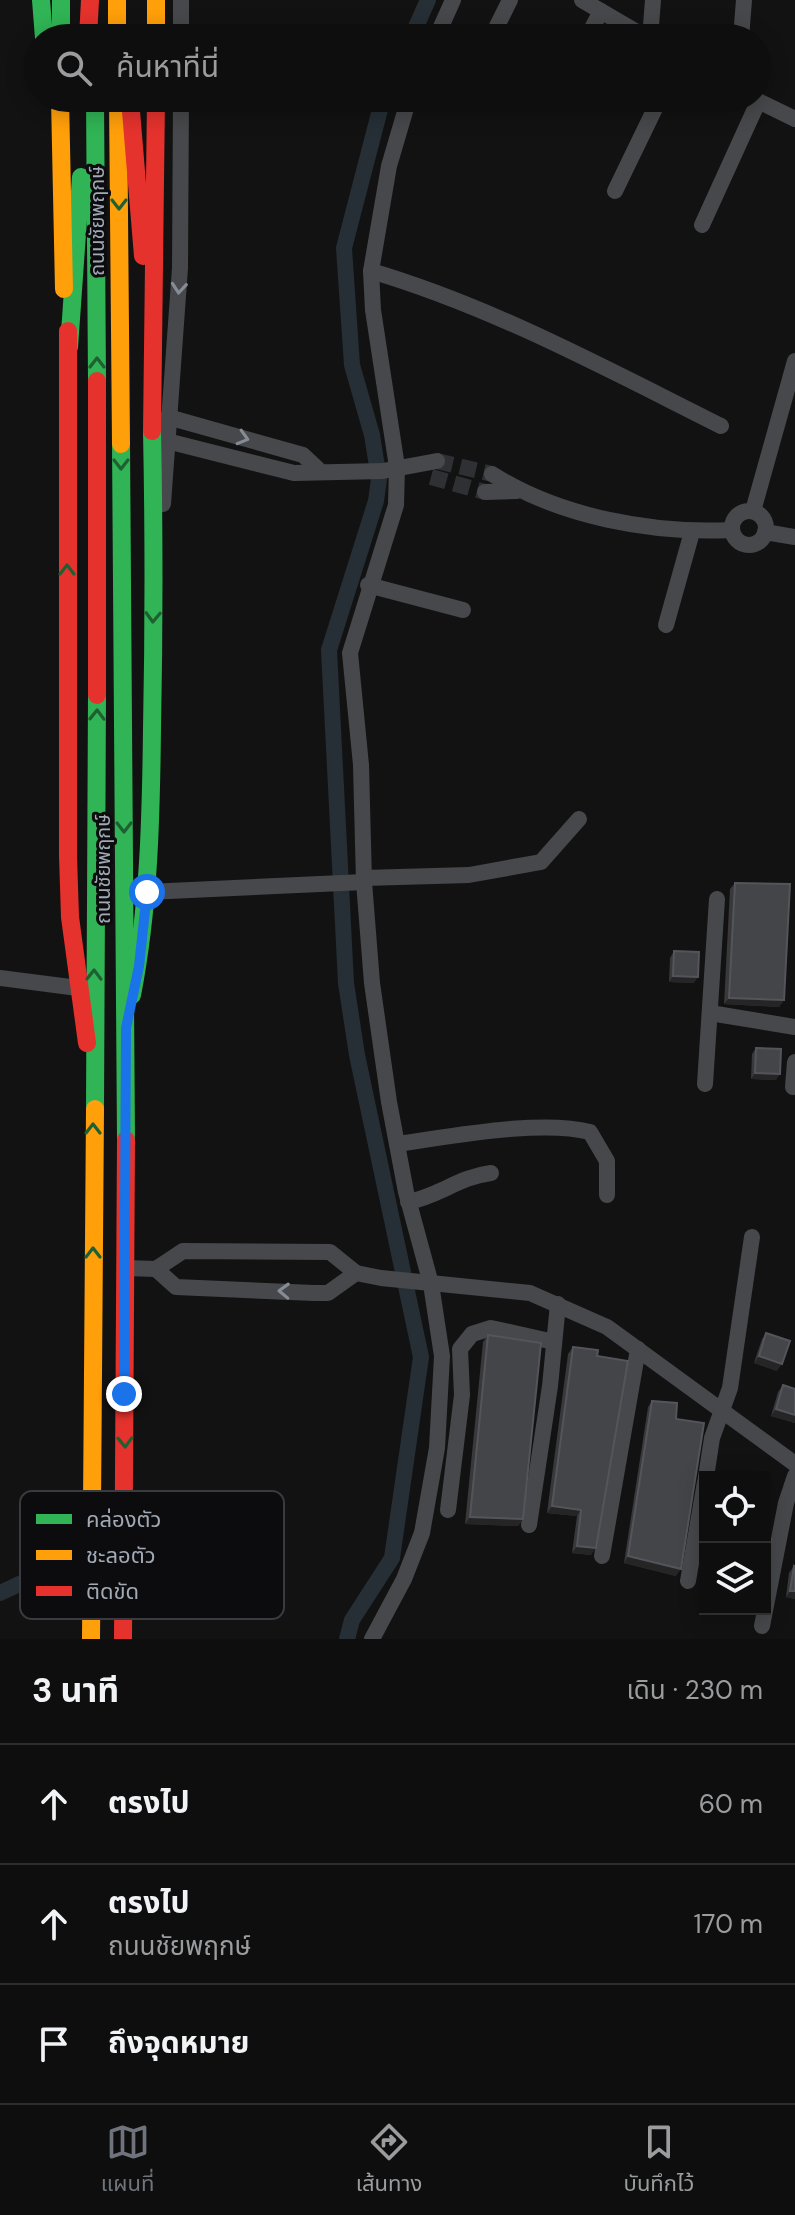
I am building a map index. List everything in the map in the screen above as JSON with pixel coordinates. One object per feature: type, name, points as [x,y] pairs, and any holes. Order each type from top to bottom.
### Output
[{"type":"main road","points":[[41,0],[43,24]]},
{"type":"main road","points":[[61,0],[61,24]]},
{"type":"main road","points":[[89,24],[92,0]]},
{"type":"main road","points":[[92,0],[94,24]]},
{"type":"main road","points":[[117,0],[117,24]]},
{"type":"main road","points":[[125,0],[126,24]]},
{"type":"main road","points":[[156,0],[156,24]]},
{"type":"main road","points":[[52,112],[60,143]]},
{"type":"main road","points":[[60,112],[61,251],[69,347]]},
{"type":"main road","points":[[84,112],[69,347],[68,856],[78,988],[93,1081]]},
{"type":"main road","name":"ถนนชัยพฤกษ์","points":[[92,1491],[98,609],[95,112]]},
{"type":"main road","name":"ถนนชัยพฤกษ์","points":[[118,112],[126,1028],[124,1491]]},
{"type":"main road","points":[[131,112],[151,343]]},
{"type":"main road","points":[[126,1028],[139,966],[147,892],[155,585],[151,343],[156,112]]},
{"type":"main road","name":"ถนนชัยพฤกษ์","points":[[91,1619],[91,1639]]},
{"type":"main road","name":"ถนนชัยพฤกษ์","points":[[123,1619],[123,1639]]},
{"type":"street","points":[[181,0],[181,24]]},
{"type":"street","points":[[442,24],[453,0]]},
{"type":"street","points":[[498,24],[510,0]]},
{"type":"street","points":[[582,0],[624,24]]},
{"type":"street","points":[[650,24],[653,0]]},
{"type":"street","points":[[742,24],[744,0]]},
{"type":"street","points":[[594,24],[601,11]]},
{"type":"street","points":[[771,108],[795,119]]},
{"type":"street","points":[[155,585],[160,558],[181,249],[181,112]]},
{"type":"street","points":[[372,1639],[404,1579],[422,1533],[437,1448],[442,1356],[397,1144],[372,983],[362,880],[361,765],[350,653],[368,585],[396,505],[397,468],[373,310],[371,271],[389,166],[405,112]]},
{"type":"street","points":[[615,191],[653,112]]},
{"type":"street","points":[[702,225],[750,112]]},
{"type":"street","points":[[371,271],[426,289],[611,371],[721,426]]},
{"type":"street","points":[[753,511],[795,361]]},
{"type":"street","points":[[168,417],[303,455],[320,471]]},
{"type":"street","points":[[167,441],[294,473],[434,469]]},
{"type":"street","points":[[492,474],[519,491],[581,512],[692,532],[732,530]]},
{"type":"street","points":[[485,492],[519,491]]},
{"type":"street","points":[[753,511],[762,517],[765,532],[759,542],[748,545],[737,541],[732,530],[737,515],[753,511]]},
{"type":"street","points":[[666,625],[692,532]]},
{"type":"street","points":[[765,532],[795,537]]},
{"type":"street","points":[[368,585],[463,610]]},
{"type":"street","points":[[147,892],[469,875],[541,862],[579,819]]},
{"type":"street","points":[[705,1084],[717,899]]},
{"type":"street","points":[[0,978],[78,988]]},
{"type":"street","points":[[710,1013],[795,1027]]},
{"type":"street","points":[[793,1087],[795,1062]]},
{"type":"street","points":[[397,1144],[570,1127],[590,1132],[607,1161],[607,1195]]},
{"type":"street","points":[[408,1202],[434,1197],[469,1176],[491,1173]]},
{"type":"street","points":[[707,1471],[730,1388],[752,1237]]},
{"type":"street","points":[[125,1268],[156,1269],[183,1251],[330,1252],[356,1273],[426,1284],[530,1293],[607,1327],[795,1464]]},
{"type":"street","points":[[156,1269],[176,1287],[314,1293],[328,1293],[356,1273]]},
{"type":"street","points":[[529,1525],[558,1304]]},
{"type":"street","points":[[448,1510],[462,1395],[460,1349],[472,1334],[491,1328],[554,1342]]},
{"type":"street","points":[[602,1556],[638,1349]]},
{"type":"street","points":[[762,1626],[786,1503],[795,1476]]},
{"type":"street","points":[[688,1581],[699,1516]]},
{"type":"building","points":[[735,883],[790,884],[784,1000],[729,998]]},
{"type":"building","points":[[674,951],[699,952],[698,977],[673,976]]},
{"type":"building","points":[[756,1048],[781,1049],[780,1074],[755,1073]]},
{"type":"building","points":[[766,1333],[790,1341],[782,1364],[759,1356]]},
{"type":"building","points":[[488,1335],[541,1343],[523,1519],[470,1517]]},
{"type":"building","points":[[573,1347],[598,1350],[597,1356],[628,1361],[596,1548],[577,1546],[581,1510],[552,1506]]},
{"type":"building","points":[[783,1385],[795,1389],[795,1415],[776,1409]]},
{"type":"building","points":[[652,1401],[677,1403],[676,1419],[704,1423],[681,1569],[628,1556]]},
{"type":"building","points":[[794,1566],[795,1591],[790,1591]]},
{"type":"waterway","points":[[417,24],[428,0]]},
{"type":"waterway","points":[[347,1639],[352,1620],[392,1558],[421,1357],[357,1055],[346,983],[329,650],[376,501],[379,479],[372,435],[352,365],[344,248],[379,112]]},
{"type":"waterway","points":[[0,1593],[20,1584]]},
{"type":"tunnel","points":[[437,461],[492,474]]},
{"type":"tunnel","points":[[431,477],[485,492]]},
{"type":"traffic: fast","points":[[41,0],[43,24]]},
{"type":"traffic: fast","points":[[61,0],[61,24]]},
{"type":"traffic: fast","points":[[95,112],[97,381]]},
{"type":"traffic: fast","points":[[69,347],[81,177]]},
{"type":"traffic: fast","points":[[132,995],[146,896],[150,829],[152,431]]},
{"type":"traffic: fast","points":[[121,444],[126,1140]]},
{"type":"traffic: fast","points":[[95,1109],[97,695]]},
{"type":"traffic: slow","points":[[117,0],[117,24]]},
{"type":"traffic: slow","points":[[156,0],[156,24]]},
{"type":"traffic: slow","points":[[60,112],[64,289]]},
{"type":"traffic: slow","points":[[118,112],[121,444]]},
{"type":"traffic: slow","points":[[92,1491],[95,1109]]},
{"type":"traffic: slow","points":[[91,1619],[91,1639]]},
{"type":"traffic: jam","points":[[89,24],[90,0]]},
{"type":"traffic: jam","points":[[131,112],[143,256]]},
{"type":"traffic: jam","points":[[152,431],[156,112]]},
{"type":"traffic: jam","points":[[68,331],[68,856],[70,917],[87,1043]]},
{"type":"traffic: jam","points":[[97,381],[97,695]]},
{"type":"traffic: jam","points":[[124,1491],[126,1140]]},
{"type":"traffic: jam","points":[[123,1619],[123,1639]]},
{"type":"route","points":[[124,1394],[126,1028],[139,966],[147,892]]}]
